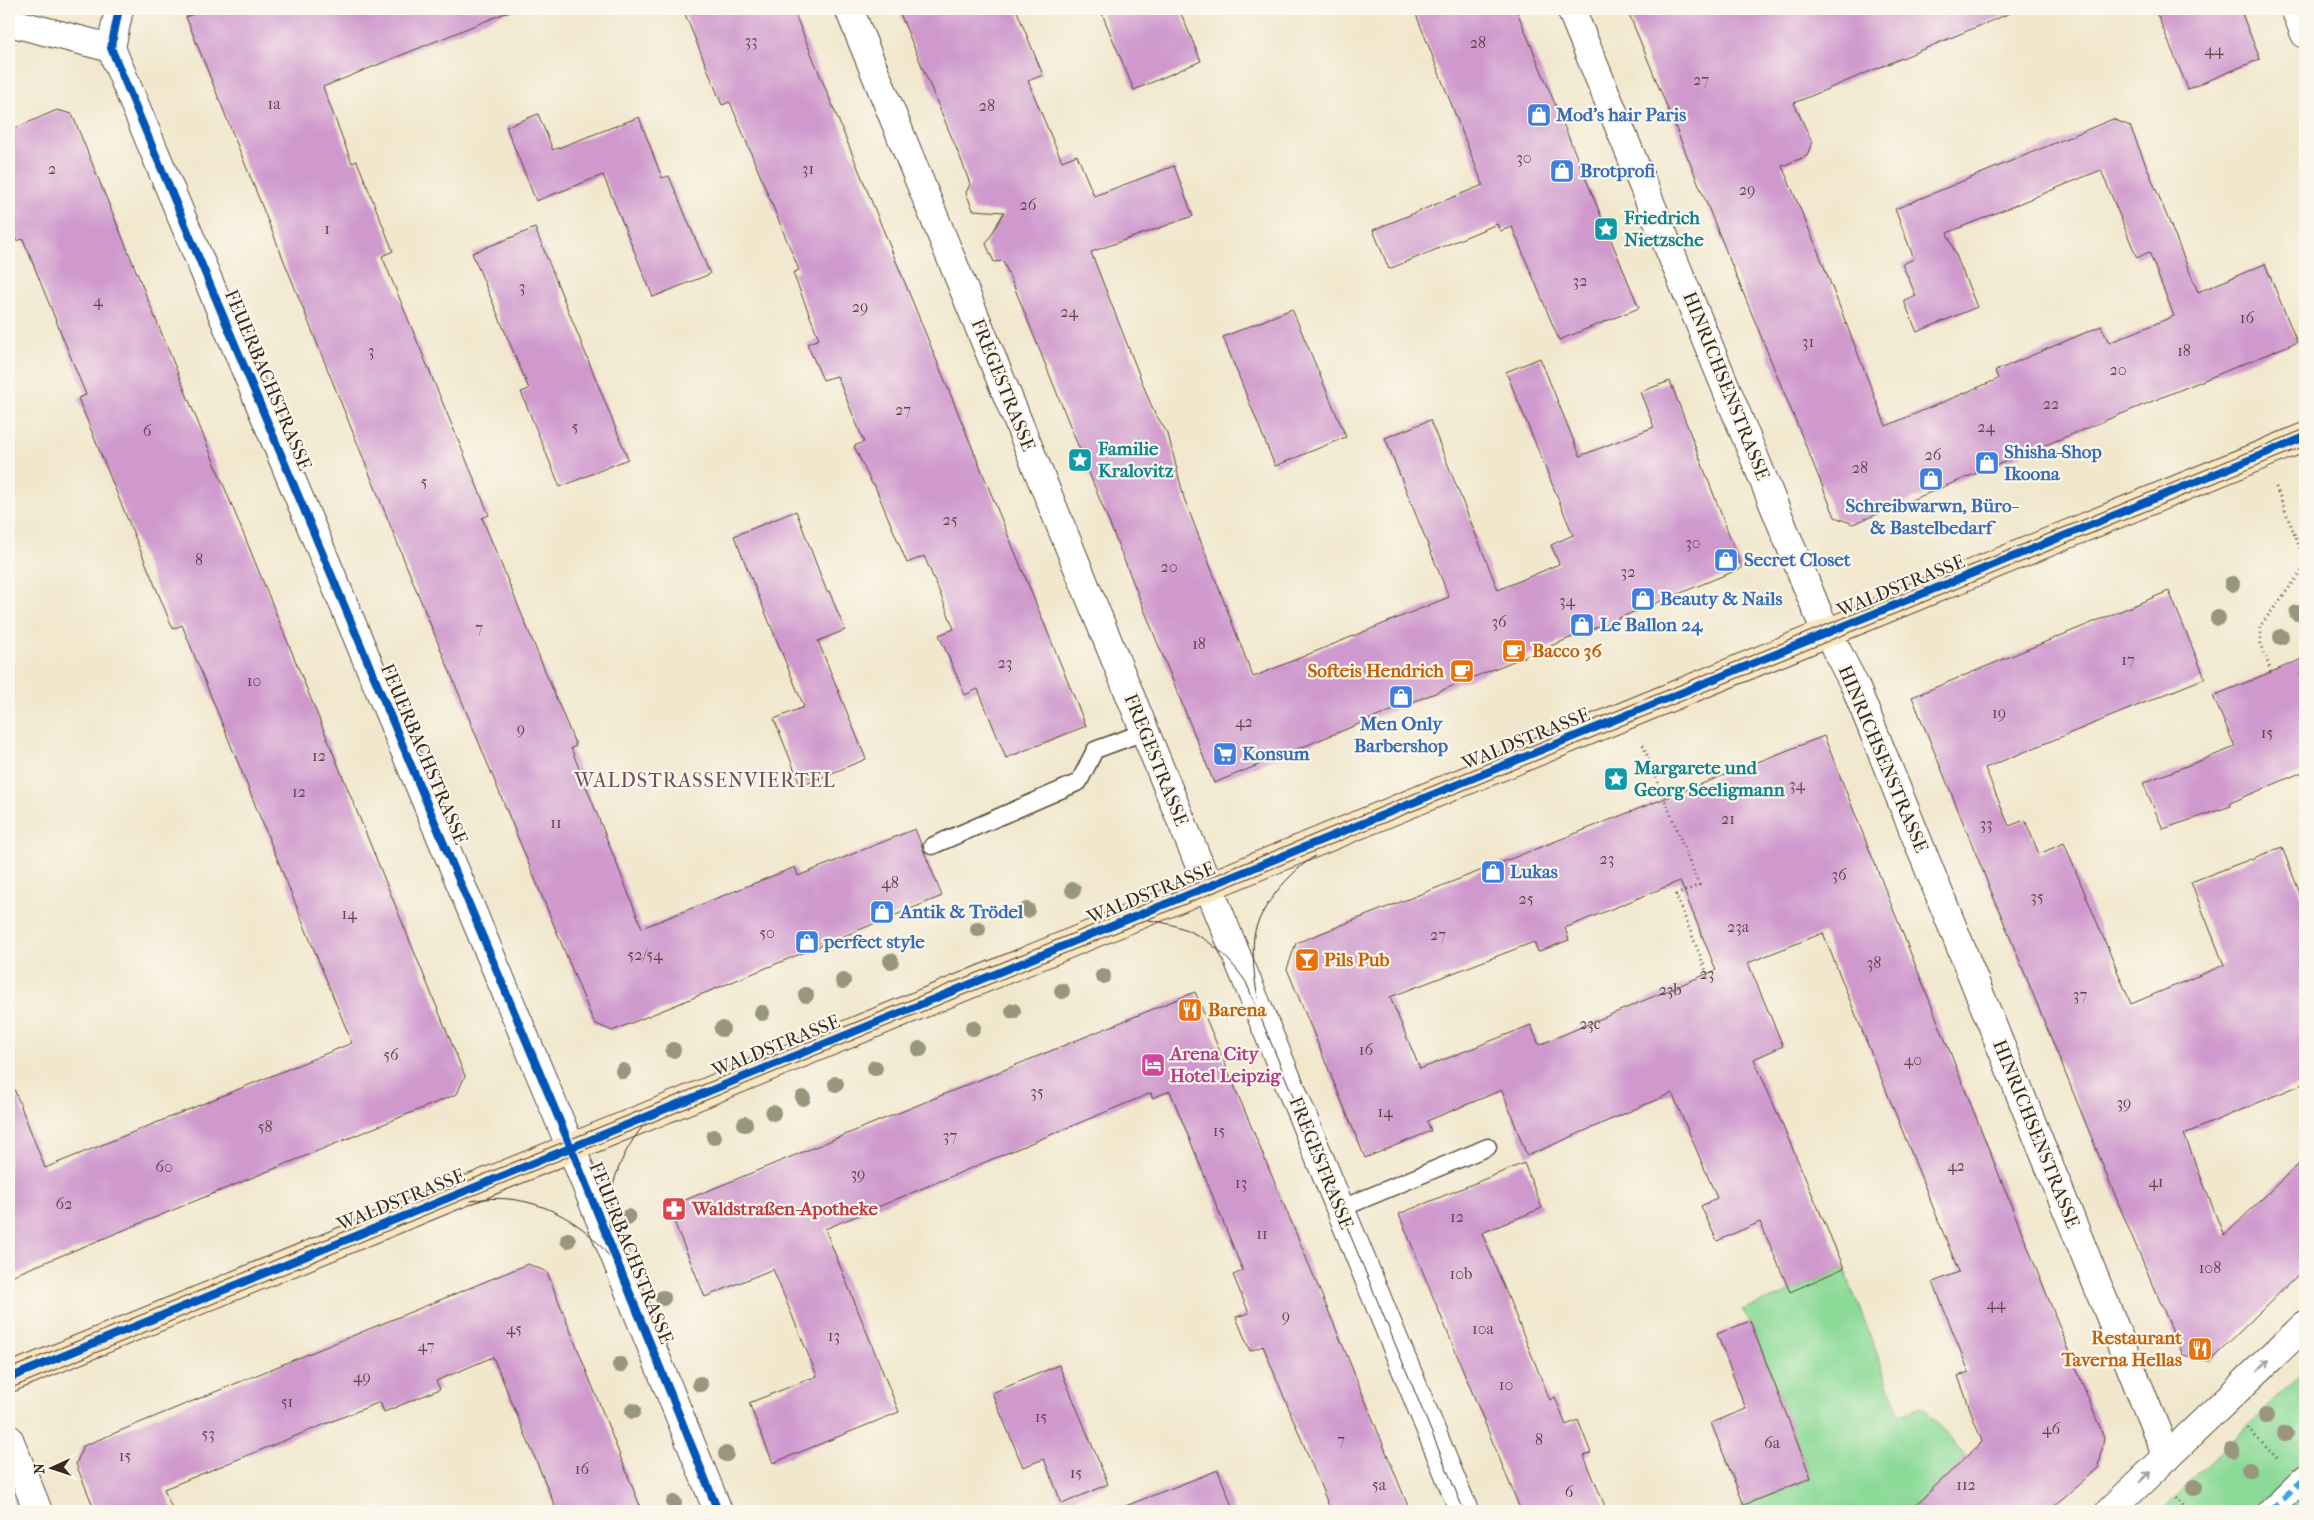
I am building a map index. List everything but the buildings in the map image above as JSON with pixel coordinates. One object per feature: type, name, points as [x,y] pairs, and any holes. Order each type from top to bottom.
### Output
[{"type":"main road","name":"WALDSTRASSE","points":[[9,1378],[2305,437]]},
{"type":"street","points":[[9,22],[112,48],[119,9]]},
{"type":"street","name":"FREGESTRASSE","points":[[849,9],[1464,1511]]},
{"type":"street","name":"HINRICHSENSTRASSE","points":[[1571,9],[1827,634],[1855,686],[2167,1457]]},
{"type":"street","points":[[2295,9],[2305,34]]},
{"type":"street","name":"FEUERBACHSTRASSE","points":[[112,48],[571,1148],[718,1511]]},
{"type":"street","points":[[2110,1511],[2305,1324]]},
{"type":"street","points":[[9,1440],[38,1511]]},
{"type":"street","points":[[2270,1511],[2303,1479]]},
{"type":"lane","points":[[932,846],[1079,782],[1095,750],[1144,732]]},
{"type":"lane","points":[[1340,1209],[1488,1147]]},
{"type":"path","points":[[2263,454],[2305,561]]},
{"type":"path","points":[[2271,672],[2261,643],[2261,625],[2305,567]]},
{"type":"path","points":[[2300,674],[2305,671]]},
{"type":"path","points":[[1631,714],[1699,885],[1676,895],[1707,973]]},
{"type":"path","points":[[2223,1404],[2303,1479]]},
{"type":"green space","points":[[1844,1268],[1900,1415],[1922,1407],[1967,1457],[1909,1511],[1742,1511],[1740,1507],[1811,1478],[1750,1321],[1742,1310],[1790,1292]]},
{"type":"green space","points":[[2305,1370],[2305,1511],[2160,1511]]},
{"type":"tram line","points":[[9,1369],[2305,429]]},
{"type":"tram line","points":[[9,1389],[413,1220],[2305,446]]},
{"type":"tram line","points":[[1258,998],[1253,959],[1254,936],[1257,925],[1277,891],[1296,870],[1315,856]]},
{"type":"tram line","points":[[1148,920],[1179,927],[1204,939],[1226,958],[1246,982],[1464,1511]]},
{"type":"tram line","points":[[668,1103],[644,1125],[634,1138],[618,1168],[610,1201],[610,1232],[623,1278],[718,1511]]},
{"type":"tram line","points":[[471,1201],[492,1198],[513,1200],[534,1204],[554,1212],[573,1222],[589,1235],[604,1250],[616,1267]]},
{"type":"marked path","points":[[2270,1511],[2305,1477]]},
{"type":"cycle path","points":[[119,9],[111,48],[574,1155],[718,1511]]},
{"type":"cycle path","points":[[9,1378],[2305,437]]},
{"type":"place","name":"Mod's hair Paris","points":[[1539,115]]},
{"type":"place","name":"Brotprofi","points":[[1562,171]]},
{"type":"place","name":"Friedrich Nietzsche","points":[[1606,229]]},
{"type":"place","name":"Familie Kralovitz","points":[[1080,460]]},
{"type":"place","name":"Shisha-Shop Ikoona","points":[[1987,463]]},
{"type":"place","name":"Schreibwarwn, Büro- & Bastelbedarf","points":[[1931,479]]},
{"type":"place","name":"Secret Closet","points":[[1726,560]]},
{"type":"place","name":"Beauty & Nails","points":[[1643,599]]},
{"type":"place","name":"Le Ballon 24","points":[[1582,625]]},
{"type":"place","name":"Bacco 36","points":[[1514,651]]},
{"type":"place","name":"Softeis Hendrich","points":[[1462,671]]},
{"type":"place","name":"Men Only Barbershop","points":[[1401,697]]},
{"type":"place","name":"Konsum","points":[[1225,754]]},
{"type":"place","name":"Margarete und Georg Seeligmann","points":[[1616,779]]},
{"type":"place","name":"Lukas","points":[[1493,872]]},
{"type":"place","name":"Antik & Trödel","points":[[882,912]]},
{"type":"place","name":"perfect style","points":[[807,942]]},
{"type":"place","name":"Pils Pub","points":[[1307,960]]},
{"type":"place","name":"Barena","points":[[1190,1010]]},
{"type":"place","name":"Arena City Hotel Leipzig","points":[[1153,1065]]},
{"type":"place","name":"Waldstraßen-Apotheke","points":[[674,1209]]},
{"type":"place","name":"Restaurant Taverna Hellas","points":[[2200,1349]]},
{"type":"district","name":"WALDSTRASSENVIERTEL","points":[[705,780]]}]
